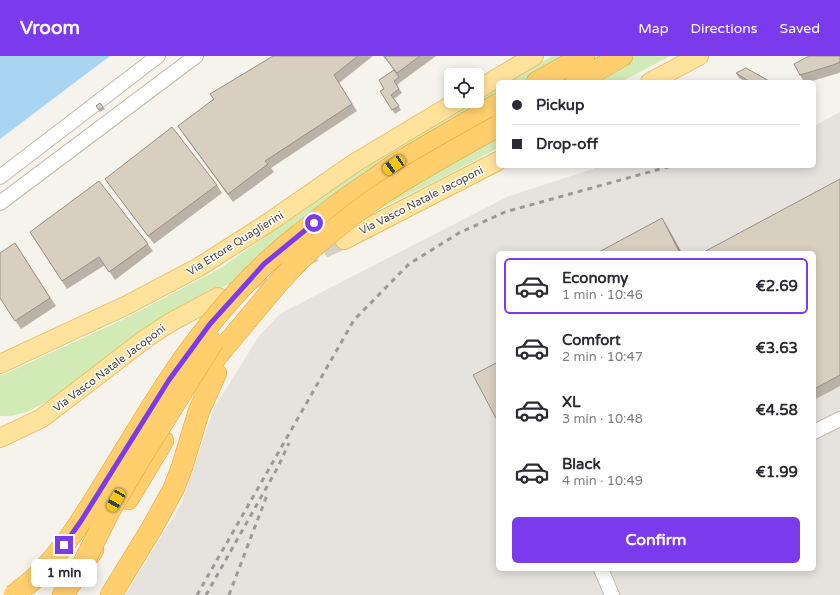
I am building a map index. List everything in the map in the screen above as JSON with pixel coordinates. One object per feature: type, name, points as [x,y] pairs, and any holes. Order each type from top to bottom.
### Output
[{"type":"highway","points":[[541,80],[584,56]]},
{"type":"highway","points":[[580,80],[622,56]]},
{"type":"highway","points":[[14,595],[38,575],[64,545],[81,521],[169,380],[210,324],[264,264],[278,251],[334,207],[394,165],[496,105]]},
{"type":"highway","points":[[63,595],[122,509],[198,383],[217,356],[246,320],[294,266],[316,245],[378,196],[415,173],[496,127]]},
{"type":"highway","points":[[83,564],[109,512],[209,347],[249,293],[300,234]]},
{"type":"highway","points":[[111,595],[168,499],[177,480],[206,392],[246,320]]},
{"type":"main road","points":[[484,86],[534,56]]},
{"type":"main road","points":[[654,80],[699,56]]},
{"type":"main road","name":"Via Ettore Quaglierini","points":[[0,364],[127,304],[199,266],[270,221],[353,164],[446,108]]},
{"type":"main road","name":"Via Vasco Natale Jacoponi","points":[[344,240],[496,162]]},
{"type":"main road","name":"Via Vasco Natale Jacoponi","points":[[0,438],[42,418],[145,339],[172,322],[218,297]]},
{"type":"main road","points":[[0,424],[22,418],[69,396]]},
{"type":"lane","points":[[0,177],[158,56]]},
{"type":"lane","points":[[0,203],[196,56]]},
{"type":"lane","points":[[816,431],[840,419]]},
{"type":"lane","points":[[602,571],[612,595]]},
{"type":"shaded area","points":[[840,112],[840,595],[125,595],[181,505],[214,408],[259,336],[281,313],[509,196],[596,168],[816,168],[816,125]]},
{"type":"green space","points":[[552,56],[670,56],[625,80],[511,80]]},
{"type":"green space","points":[[496,89],[496,149],[438,180],[209,294],[129,341],[46,402],[27,412],[11,416],[0,416],[0,376],[118,322],[221,268],[364,166],[464,108],[484,108],[484,96]]},
{"type":"water","points":[[0,56],[110,56],[0,139]]},
{"type":"building","points":[[273,56],[358,56],[334,75],[352,104],[265,161],[268,164],[228,194],[178,126],[214,99],[210,94]]},
{"type":"building","points":[[384,56],[420,56],[397,73]]},
{"type":"building","points":[[809,56],[840,56],[840,62],[800,75],[794,64]]},
{"type":"building","points":[[746,68],[767,80],[747,80],[736,73]]},
{"type":"building","points":[[394,70],[399,77],[394,81],[399,89],[391,95],[399,106],[392,110],[380,91],[384,89],[379,80]]},
{"type":"building","points":[[100,103],[103,107],[99,110],[96,106]]},
{"type":"building","points":[[172,127],[217,185],[148,236],[105,179]]},
{"type":"building","points":[[840,179],[840,375],[816,388],[816,251],[706,251]]},
{"type":"building","points":[[99,181],[148,244],[109,272],[99,257],[62,281],[30,232]]},
{"type":"building","points":[[662,218],[679,251],[601,251]]},
{"type":"building","points":[[15,243],[50,298],[15,321],[0,298],[0,253]]},
{"type":"building","points":[[496,363],[496,418],[473,375]]},
{"type":"tunnel","points":[[249,282],[344,240]]},
{"type":"railway","points":[[197,595],[354,320],[409,264],[459,233],[505,212],[664,168]]},
{"type":"railway","points":[[206,595],[278,467],[289,443]]},
{"type":"railway","points":[[229,595],[267,495]]},
{"type":"route","points":[[64,545],[81,521],[169,380],[210,324],[264,264],[314,223]]}]
